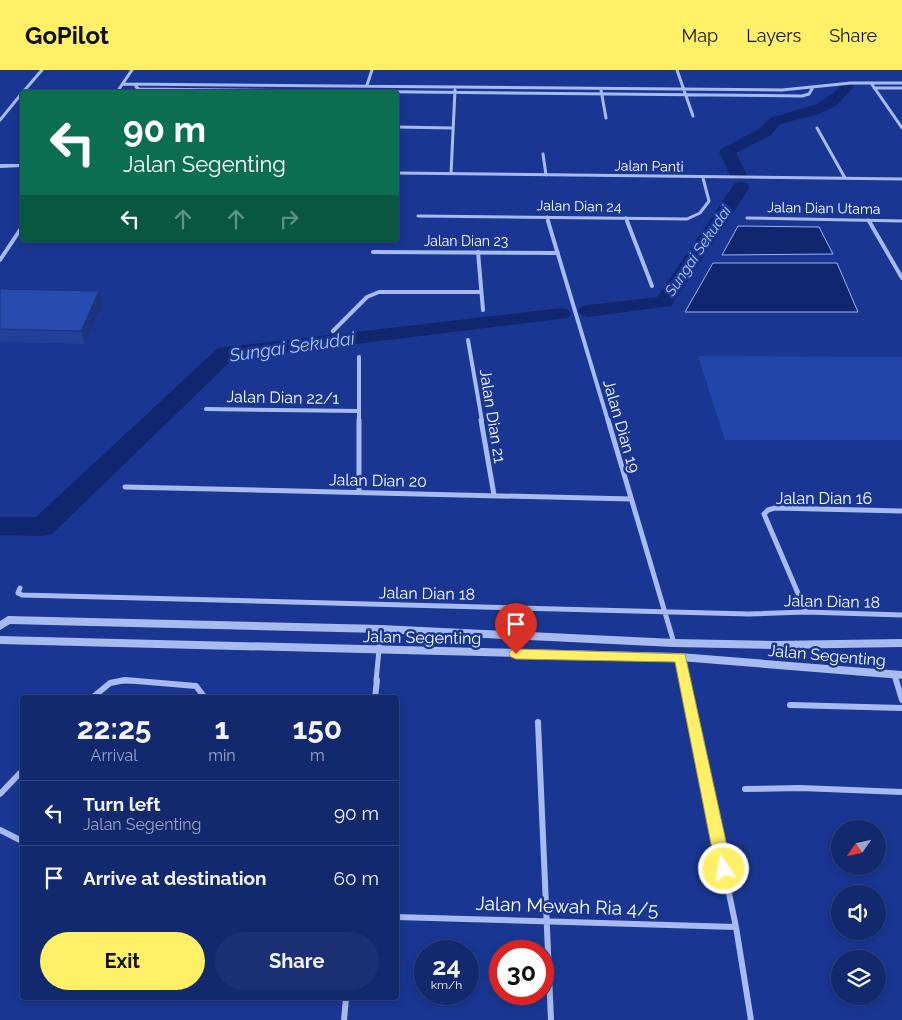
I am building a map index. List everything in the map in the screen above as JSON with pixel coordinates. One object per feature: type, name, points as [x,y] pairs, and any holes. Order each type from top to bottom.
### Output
[{"type":"street","points":[[25,90],[42,70]]},
{"type":"street","points":[[118,90],[132,70]]},
{"type":"street","points":[[367,85],[372,70]]},
{"type":"street","points":[[677,70],[693,116]]},
{"type":"street","points":[[871,83],[902,128]]},
{"type":"street","points":[[399,91],[601,92],[782,90],[837,84],[902,83]]},
{"type":"street","points":[[123,84],[601,88],[804,96],[811,92],[812,88]]},
{"type":"street","points":[[137,84],[136,87],[139,89],[297,90]]},
{"type":"street","points":[[451,174],[452,128],[456,87]]},
{"type":"street","points":[[601,88],[606,118]]},
{"type":"street","points":[[874,88],[902,88]]},
{"type":"street","points":[[0,120],[20,97]]},
{"type":"street","points":[[895,118],[902,118]]},
{"type":"street","points":[[399,127],[452,128]]},
{"type":"street","points":[[817,128],[845,178]]},
{"type":"street","points":[[543,154],[546,175]]},
{"type":"street","points":[[0,166],[20,166]]},
{"type":"street","name":"Jalan Panti","points":[[399,173],[902,179]]},
{"type":"street","name":"Jalan Dian 24","points":[[418,216],[687,219],[695,216],[709,201],[703,178]]},
{"type":"street","name":"Jalan Dian 19","points":[[547,217],[674,643]]},
{"type":"street","points":[[626,218],[652,286]]},
{"type":"street","name":"Jalan Dian Utama","points":[[747,218],[902,221]]},
{"type":"street","points":[[868,220],[901,273],[902,278]]},
{"type":"street","points":[[0,260],[20,231]]},
{"type":"street","name":"Jalan Dian 23","points":[[373,252],[558,253]]},
{"type":"street","points":[[478,252],[483,310]]},
{"type":"street","points":[[333,331],[367,297],[380,292],[481,292]]},
{"type":"street","name":"Jalan Dian 21","points":[[468,340],[494,496]]},
{"type":"street","points":[[359,357],[359,492]]},
{"type":"street","name":"Jalan Dian 22/1","points":[[206,409],[359,411]]},
{"type":"street","name":"Jalan Dian 20","points":[[126,487],[631,499]]},
{"type":"street","name":"Jalan Dian 16","points":[[806,612],[764,514],[768,510],[775,508],[902,511]]},
{"type":"street","name":"Jalan Dian 18","points":[[20,588],[18,593],[22,595],[749,614],[806,612],[902,615]]},
{"type":"street","name":"Jalan Segenting","points":[[4,623],[381,629],[674,643],[774,645],[902,643]]},
{"type":"street","points":[[375,695],[381,629]]},
{"type":"street","name":"Jalan Segenting","points":[[0,640],[379,651],[680,657],[898,675]]},
{"type":"street","points":[[680,657],[736,927],[750,1020]]},
{"type":"street","points":[[898,675],[902,700]]},
{"type":"street","points":[[95,695],[110,683],[125,680],[196,686],[203,695]]},
{"type":"street","points":[[790,705],[902,708]]},
{"type":"street","points":[[538,722],[551,1020]]},
{"type":"street","points":[[0,794],[20,773]]},
{"type":"street","points":[[745,789],[800,788],[902,792]]},
{"type":"street","points":[[0,830],[20,841]]},
{"type":"street","name":"Jalan Mewah Ria 4/5","points":[[399,916],[736,927]]},
{"type":"street","points":[[344,1020],[346,1000]]},
{"type":"shaded area","points":[[738,226],[819,227],[833,254],[722,255]]},
{"type":"shaded area","points":[[713,263],[837,263],[858,312],[685,312]]},
{"type":"shaded area","points":[[698,356],[902,357],[902,440],[725,440]]},
{"type":"building","points":[[0,289],[99,291],[81,331],[0,329]]},
{"type":"waterway","name":"Sungai Sekudai","points":[[738,175],[727,152],[765,132],[775,121],[814,110],[830,103],[847,87]]},
{"type":"waterway","name":"Sungai Sekudai","points":[[588,311],[664,302],[741,187]]},
{"type":"waterway","name":"Sungai Sekudai","points":[[0,526],[42,527],[226,353],[561,314]]},
{"type":"route","points":[[516,654],[680,657],[724,869]]}]
